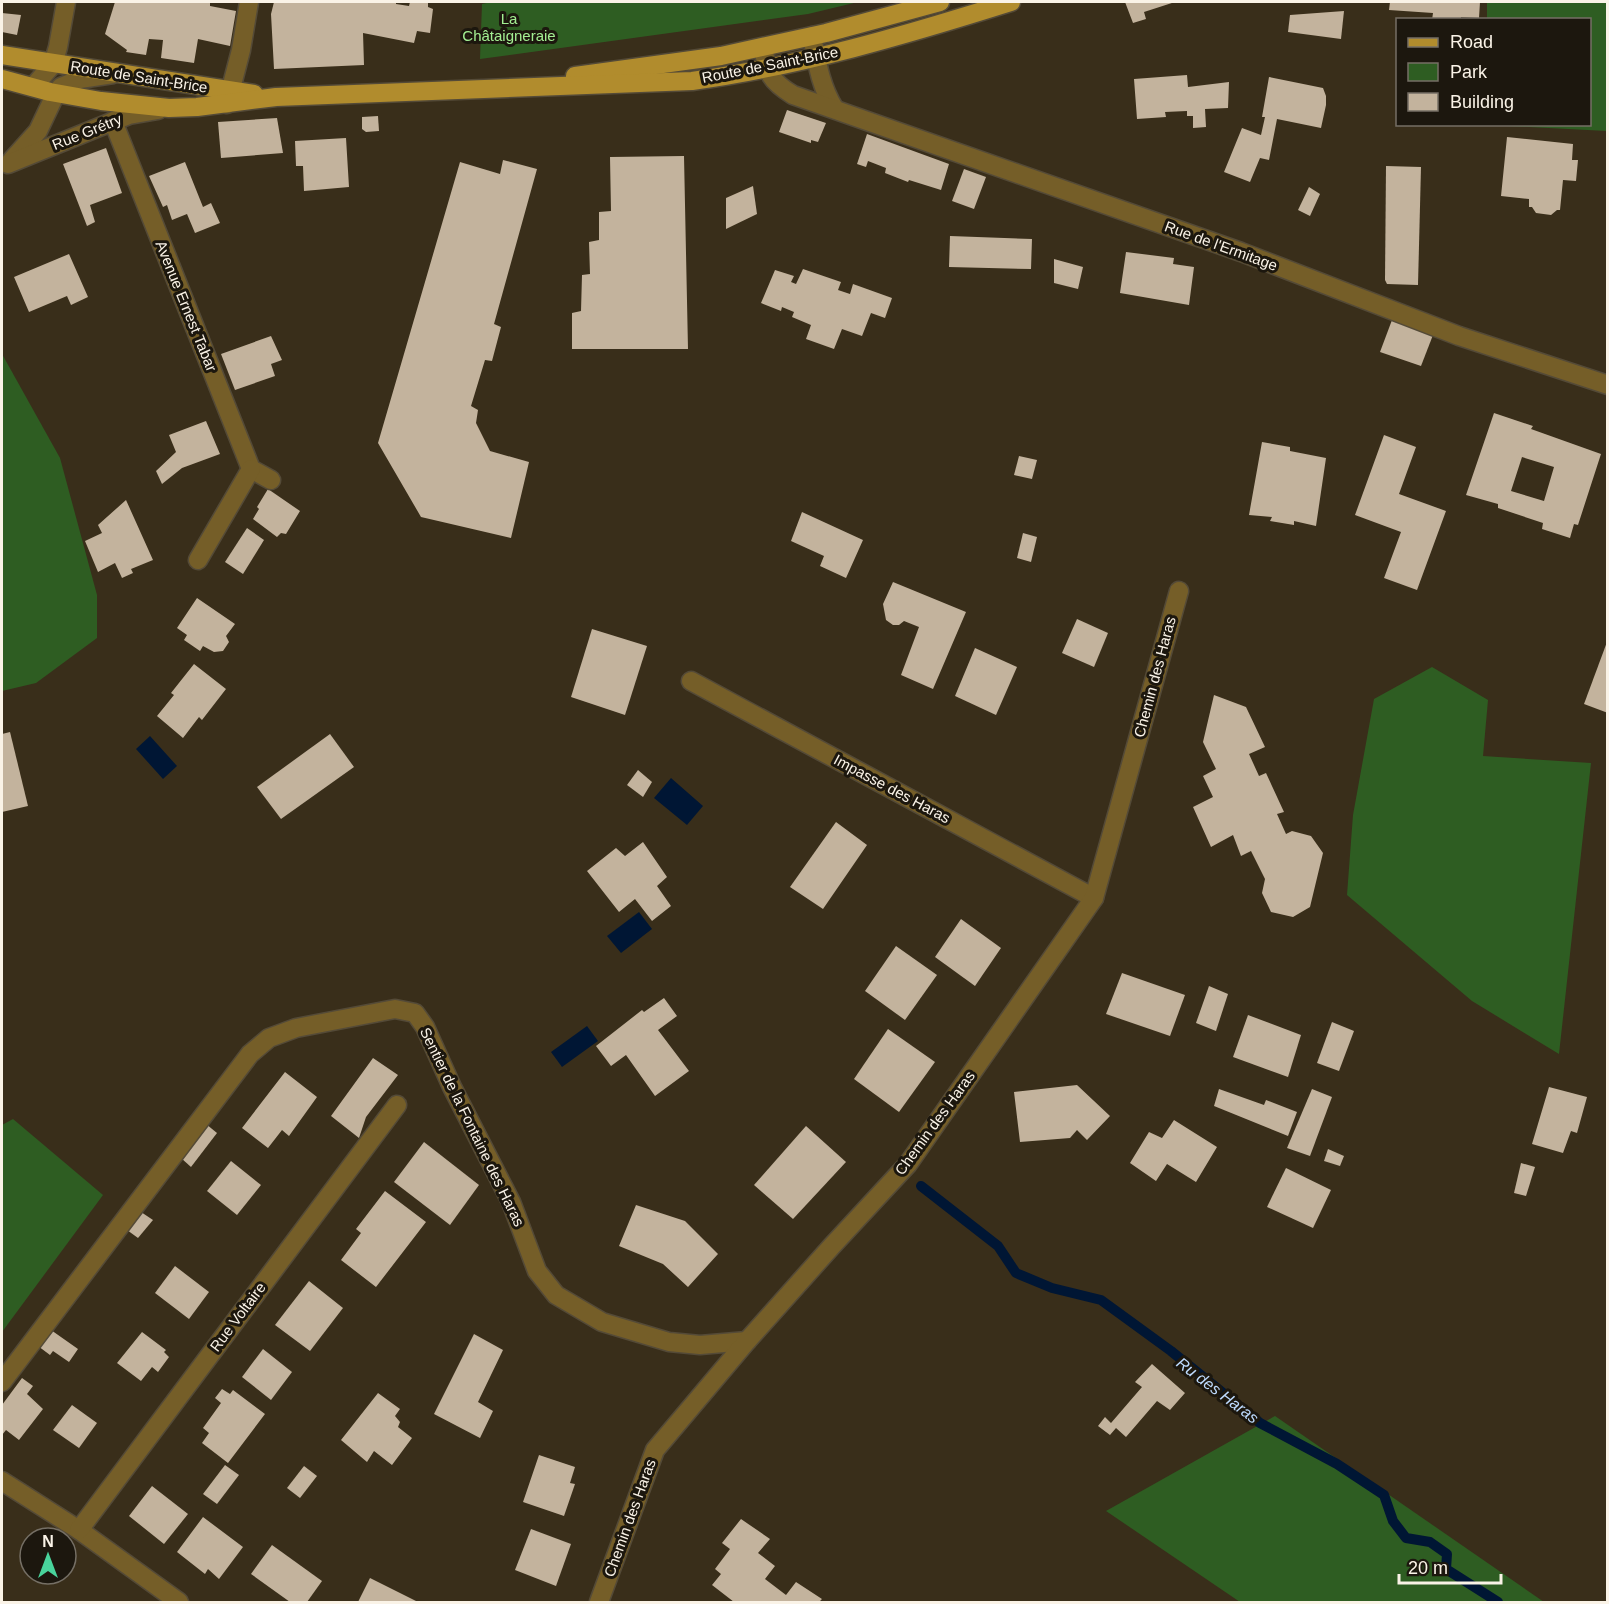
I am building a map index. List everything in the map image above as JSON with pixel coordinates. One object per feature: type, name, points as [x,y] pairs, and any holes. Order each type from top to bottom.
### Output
[{"type":"main road","name":"Route de Saint-Brice","points":[[487,88],[677,63],[763,48],[940,2]]},
{"type":"main road","name":"Route de Saint-Brice","points":[[2,79],[56,93],[101,101],[169,108],[229,98],[692,81],[731,76],[816,58],[915,32],[1011,2]]},
{"type":"main road","name":"Route de Saint-Brice","points":[[2,55],[115,74],[229,98]]},
{"type":"street","points":[[33,87],[53,64],[66,2]]},
{"type":"street","points":[[229,98],[241,50],[249,2]]},
{"type":"street","points":[[812,36],[825,92],[834,108]]},
{"type":"street","points":[[763,48],[767,69]]},
{"type":"street","name":"Rue de l'Ermitage","points":[[767,69],[779,87],[793,95],[1241,252],[1459,336],[1608,385]]},
{"type":"street","points":[[56,93],[61,87],[80,79],[115,74]]},
{"type":"street","name":"Rue Grétry","points":[[5,167],[38,131],[56,93]]},
{"type":"street","name":"Rue Grétry","points":[[5,167],[129,115],[169,108]]},
{"type":"street","name":"Avenue Ernest Tabar","points":[[113,121],[251,469]]},
{"type":"street","points":[[198,560],[251,469],[271,480]]},
{"type":"street","name":"Chemin des Haras","points":[[599,1602],[655,1450],[747,1341],[908,1164],[1094,898],[1179,591]]},
{"type":"street","name":"Impasse des Haras","points":[[690,681],[1094,898]]},
{"type":"street","name":"Sentier de la Fontaine des Haras","points":[[2,1382],[250,1054],[269,1038],[296,1028],[395,1009],[415,1013],[425,1027],[452,1087],[511,1202],[537,1271],[556,1295],[602,1322],[669,1342],[699,1345],[747,1341]]},
{"type":"street","name":"Rue Voltaire","points":[[79,1530],[397,1105]]},
{"type":"street","points":[[2,1481],[79,1530],[179,1602]]},
{"type":"green space","name":"La Châtaigneraie","points":[[491,2],[858,2],[808,14],[480,59],[482,4]]},
{"type":"green space","points":[[1487,2],[1607,2],[1607,131],[1508,126],[1591,126],[1591,18],[1487,18]]},
{"type":"green space","points":[[2,354],[60,458],[97,595],[97,638],[36,683],[2,691]]},
{"type":"green space","points":[[1432,667],[1488,700],[1483,756],[1591,763],[1559,1054],[1472,1001],[1347,895],[1353,815],[1374,699]]},
{"type":"green space","points":[[13,1119],[103,1195],[2,1332],[2,1125]]},
{"type":"green space","points":[[1275,1416],[1544,1602],[1240,1602],[1106,1511]]},
{"type":"water","points":[[150,736],[177,766],[163,779],[136,749]]},
{"type":"water","points":[[671,778],[703,806],[687,825],[654,798]]},
{"type":"water","points":[[639,912],[652,929],[621,953],[607,936]]},
{"type":"water","points":[[587,1026],[598,1041],[562,1067],[551,1052]]},
{"type":"building","points":[[115,2],[210,2],[210,6],[236,11],[230,46],[198,39],[194,63],[161,58],[163,40],[149,39],[146,55],[126,52],[127,50],[105,34]]},
{"type":"building","points":[[274,2],[396,2],[396,4],[409,6],[410,2],[428,2],[428,7],[433,9],[430,33],[417,31],[414,43],[363,33],[364,65],[274,69],[271,14]]},
{"type":"building","points":[[1125,2],[1175,2],[1144,12],[1146,19],[1133,23]]},
{"type":"building","points":[[1390,2],[1480,2],[1479,18],[1432,18],[1433,13],[1389,10]]},
{"type":"building","points":[[1344,11],[1341,39],[1288,32],[1290,15]]},
{"type":"building","points":[[2,13],[21,15],[17,35],[2,32]]},
{"type":"building","points":[[1187,75],[1188,87],[1229,82],[1228,108],[1205,109],[1206,127],[1193,128],[1193,116],[1187,116],[1187,111],[1165,112],[1166,117],[1137,119],[1134,79]]},
{"type":"building","points":[[1269,77],[1323,88],[1326,105],[1321,128],[1277,119],[1269,160],[1260,158],[1250,182],[1224,172],[1242,128],[1261,135]]},
{"type":"building","points":[[787,110],[826,123],[818,142],[811,140],[811,143],[779,132]]},
{"type":"building","points":[[378,116],[379,131],[366,132],[362,129],[362,117]]},
{"type":"building","points":[[277,118],[283,153],[221,158],[218,122]]},
{"type":"building","points":[[867,134],[949,164],[941,190],[909,180],[908,182],[885,173],[886,168],[868,161],[866,167],[857,164]]},
{"type":"building","points":[[1507,137],[1573,144],[1572,160],[1578,160],[1576,181],[1563,180],[1560,210],[1551,215],[1536,213],[1532,207],[1529,207],[1529,199],[1501,196]]},
{"type":"building","points":[[346,138],[349,187],[304,191],[303,166],[296,166],[295,141]]},
{"type":"building","points":[[106,148],[122,193],[90,205],[95,222],[87,226],[63,164]]},
{"type":"building","points":[[684,156],[688,349],[572,349],[572,313],[581,311],[582,275],[590,274],[589,242],[599,240],[599,212],[611,211],[610,157]]},
{"type":"building","points":[[503,160],[537,169],[494,324],[501,327],[492,361],[485,360],[471,406],[478,410],[476,423],[490,451],[529,462],[511,538],[421,517],[378,443],[460,162],[500,174]]},
{"type":"building","points":[[185,162],[203,207],[211,203],[220,223],[195,233],[187,214],[172,220],[167,205],[163,207],[149,176]]},
{"type":"building","points":[[1386,166],[1421,167],[1418,285],[1387,284],[1385,280]]},
{"type":"building","points":[[964,169],[986,177],[974,209],[952,201]]},
{"type":"building","points":[[753,186],[757,214],[726,229],[726,198]]},
{"type":"building","points":[[1309,187],[1320,194],[1310,216],[1298,210]]},
{"type":"building","points":[[950,236],[1032,239],[1031,269],[949,267]]},
{"type":"building","points":[[1126,252],[1174,258],[1173,264],[1194,267],[1189,305],[1120,293]]},
{"type":"building","points":[[69,254],[88,297],[71,305],[67,296],[29,312],[14,277]]},
{"type":"building","points":[[1054,259],[1083,267],[1078,289],[1054,283]]},
{"type":"building","points":[[803,269],[841,282],[838,290],[850,294],[853,284],[892,298],[885,318],[871,313],[862,336],[842,329],[834,349],[806,339],[811,325],[792,317],[794,312],[782,307],[781,311],[761,303],[775,270],[794,276],[791,282],[796,284]]},
{"type":"building","points":[[1392,320],[1433,335],[1421,366],[1380,352]]},
{"type":"building","points":[[271,336],[282,360],[271,364],[275,376],[235,390],[221,354]]},
{"type":"building","points":[[1494,413],[1533,426],[1531,429],[1601,454],[1578,525],[1574,524],[1570,538],[1542,529],[1543,523],[1498,508],[1498,504],[1466,495]],"holes":[[[1522,457],[1554,467],[1544,501],[1511,491]]]},
{"type":"building","points":[[206,421],[220,454],[182,468],[162,484],[156,471],[176,452],[169,435]]},
{"type":"building","points":[[1384,435],[1416,447],[1399,494],[1446,511],[1417,590],[1384,578],[1401,532],[1355,515]]},
{"type":"building","points":[[1262,442],[1290,447],[1290,451],[1326,458],[1316,526],[1294,521],[1294,525],[1270,521],[1272,517],[1249,515]]},
{"type":"building","points":[[1019,456],[1037,460],[1032,479],[1014,475]]},
{"type":"building","points":[[268,489],[300,511],[286,534],[281,533],[277,537],[253,519]]},
{"type":"building","points":[[126,500],[153,560],[131,569],[133,573],[122,578],[115,563],[98,572],[85,541],[102,533],[98,525]]},
{"type":"building","points":[[802,512],[863,540],[846,578],[820,566],[824,556],[791,541]]},
{"type":"building","points":[[247,528],[264,540],[243,574],[225,562]]},
{"type":"building","points":[[1023,533],[1037,537],[1031,562],[1017,558]]},
{"type":"building","points":[[893,582],[966,612],[933,689],[901,675],[919,627],[904,621],[899,625],[893,625],[886,620],[883,604]]},
{"type":"building","points":[[197,598],[235,624],[226,636],[229,642],[223,651],[214,652],[203,646],[200,651],[184,640],[187,635],[177,628]]},
{"type":"building","points":[[1077,619],[1108,633],[1094,667],[1062,653]]},
{"type":"building","points":[[592,629],[647,646],[625,715],[571,697]]},
{"type":"building","points":[[1608,642],[1608,713],[1584,704]]},
{"type":"building","points":[[975,648],[1017,667],[996,715],[955,696]]},
{"type":"building","points":[[194,664],[226,689],[202,720],[199,717],[183,738],[157,716],[174,695],[171,693]]},
{"type":"building","points":[[1214,695],[1246,707],[1265,747],[1249,754],[1259,776],[1266,773],[1284,812],[1277,814],[1286,834],[1292,831],[1311,836],[1323,853],[1310,907],[1293,917],[1271,912],[1262,893],[1265,879],[1251,851],[1241,856],[1233,835],[1211,847],[1193,807],[1213,797],[1203,776],[1216,769],[1203,742]]},
{"type":"building","points":[[10,732],[28,806],[2,812],[2,734]]},
{"type":"building","points":[[330,734],[354,767],[281,819],[257,787]]},
{"type":"building","points":[[638,770],[652,782],[643,797],[627,785]]},
{"type":"building","points":[[836,822],[867,845],[823,909],[790,887]]},
{"type":"building","points":[[643,842],[667,877],[657,886],[671,906],[652,921],[635,899],[619,912],[587,871],[616,848],[625,856]]},
{"type":"building","points":[[961,919],[1001,948],[975,986],[935,957]]},
{"type":"building","points":[[896,946],[937,975],[905,1020],[865,991]]},
{"type":"building","points":[[1122,973],[1185,995],[1170,1036],[1106,1014]]},
{"type":"building","points":[[1209,986],[1228,994],[1216,1031],[1196,1023]]},
{"type":"building","points":[[664,998],[677,1016],[658,1030],[689,1071],[655,1096],[626,1055],[611,1066],[596,1046],[642,1010],[644,1012]]},
{"type":"building","points":[[1248,1015],[1301,1035],[1288,1077],[1233,1057]]},
{"type":"building","points":[[1332,1022],[1354,1031],[1339,1071],[1317,1063]]},
{"type":"building","points":[[888,1029],[935,1062],[899,1112],[854,1079]]},
{"type":"building","points":[[373,1058],[398,1075],[366,1117],[359,1138],[331,1116]]},
{"type":"building","points":[[285,1072],[317,1097],[289,1136],[282,1130],[268,1148],[242,1128]]},
{"type":"building","points":[[1077,1085],[1110,1116],[1087,1140],[1077,1130],[1070,1138],[1020,1142],[1014,1092]]},
{"type":"building","points":[[1549,1087],[1587,1097],[1577,1133],[1571,1131],[1563,1153],[1532,1144]]},
{"type":"building","points":[[1219,1089],[1264,1105],[1266,1100],[1297,1112],[1288,1136],[1214,1106]]},
{"type":"building","points":[[1312,1089],[1332,1097],[1310,1156],[1287,1148]]},
{"type":"building","points":[[1174,1120],[1217,1147],[1196,1182],[1167,1164],[1156,1181],[1130,1163],[1149,1132],[1162,1138]]},
{"type":"building","points":[[206,1124],[217,1133],[191,1167],[181,1158]]},
{"type":"building","points":[[806,1126],[846,1162],[793,1219],[754,1185]]},
{"type":"building","points":[[424,1142],[479,1185],[450,1225],[394,1182]]},
{"type":"building","points":[[1328,1149],[1344,1156],[1340,1166],[1324,1161]]},
{"type":"building","points":[[231,1161],[261,1185],[237,1215],[207,1191]]},
{"type":"building","points":[[1521,1163],[1535,1167],[1526,1196],[1514,1193]]},
{"type":"building","points":[[1286,1168],[1331,1190],[1313,1228],[1267,1207]]},
{"type":"building","points":[[385,1191],[426,1222],[376,1287],[341,1260],[361,1233],[356,1229]]},
{"type":"building","points":[[636,1205],[685,1221],[718,1254],[688,1287],[663,1264],[619,1246]]},
{"type":"building","points":[[141,1212],[153,1220],[138,1238],[127,1230]]},
{"type":"building","points":[[175,1266],[209,1292],[189,1319],[155,1293]]},
{"type":"building","points":[[309,1281],[343,1308],[310,1351],[275,1325]]},
{"type":"building","points":[[51,1330],[78,1349],[69,1362],[53,1351],[50,1355],[38,1346]]},
{"type":"building","points":[[142,1332],[166,1350],[164,1352],[169,1357],[158,1372],[152,1367],[141,1381],[117,1363]]},
{"type":"building","points":[[474,1334],[503,1350],[478,1402],[493,1411],[480,1438],[434,1414]]},
{"type":"building","points":[[263,1349],[292,1372],[271,1400],[242,1377]]},
{"type":"building","points":[[1152,1364],[1185,1393],[1170,1410],[1157,1401],[1126,1437],[1116,1428],[1110,1435],[1098,1426],[1105,1417],[1111,1423],[1142,1387],[1135,1382]]},
{"type":"building","points":[[22,1378],[33,1386],[27,1394],[43,1409],[19,1440],[6,1430],[2,1435],[2,1405]]},
{"type":"building","points":[[222,1389],[230,1394],[233,1390],[265,1414],[228,1463],[202,1443],[209,1433],[203,1428],[221,1403],[215,1398]]},
{"type":"building","points":[[378,1393],[400,1409],[395,1416],[400,1422],[398,1427],[412,1438],[392,1465],[374,1451],[367,1462],[341,1440]]},
{"type":"building","points":[[72,1405],[97,1423],[79,1448],[53,1430]]},
{"type":"building","points":[[539,1455],[575,1467],[570,1483],[575,1484],[564,1516],[523,1502]]},
{"type":"building","points":[[225,1465],[239,1475],[217,1504],[203,1494]]},
{"type":"building","points":[[304,1466],[317,1476],[300,1498],[287,1488]]},
{"type":"building","points":[[152,1486],[188,1514],[164,1544],[129,1516]]},
{"type":"building","points":[[203,1517],[243,1547],[219,1579],[208,1569],[205,1574],[177,1552]]},
{"type":"building","points":[[741,1519],[770,1539],[758,1553],[775,1566],[765,1579],[786,1595],[796,1582],[822,1599],[819,1602],[734,1602],[712,1585],[721,1574],[715,1569],[730,1549],[722,1543]]},
{"type":"building","points":[[531,1529],[571,1544],[556,1586],[515,1570]]},
{"type":"building","points":[[272,1545],[322,1581],[307,1602],[290,1602],[251,1574]]},
{"type":"building","points":[[370,1578],[418,1602],[358,1602]]},
{"type":"waterway","name":"Ru des Haras","points":[[921,1186],[998,1246],[1016,1273],[1052,1288],[1101,1300],[1171,1351],[1260,1423],[1337,1464],[1384,1495],[1393,1521],[1406,1538],[1430,1542],[1447,1554],[1446,1569],[1498,1602]]}]
